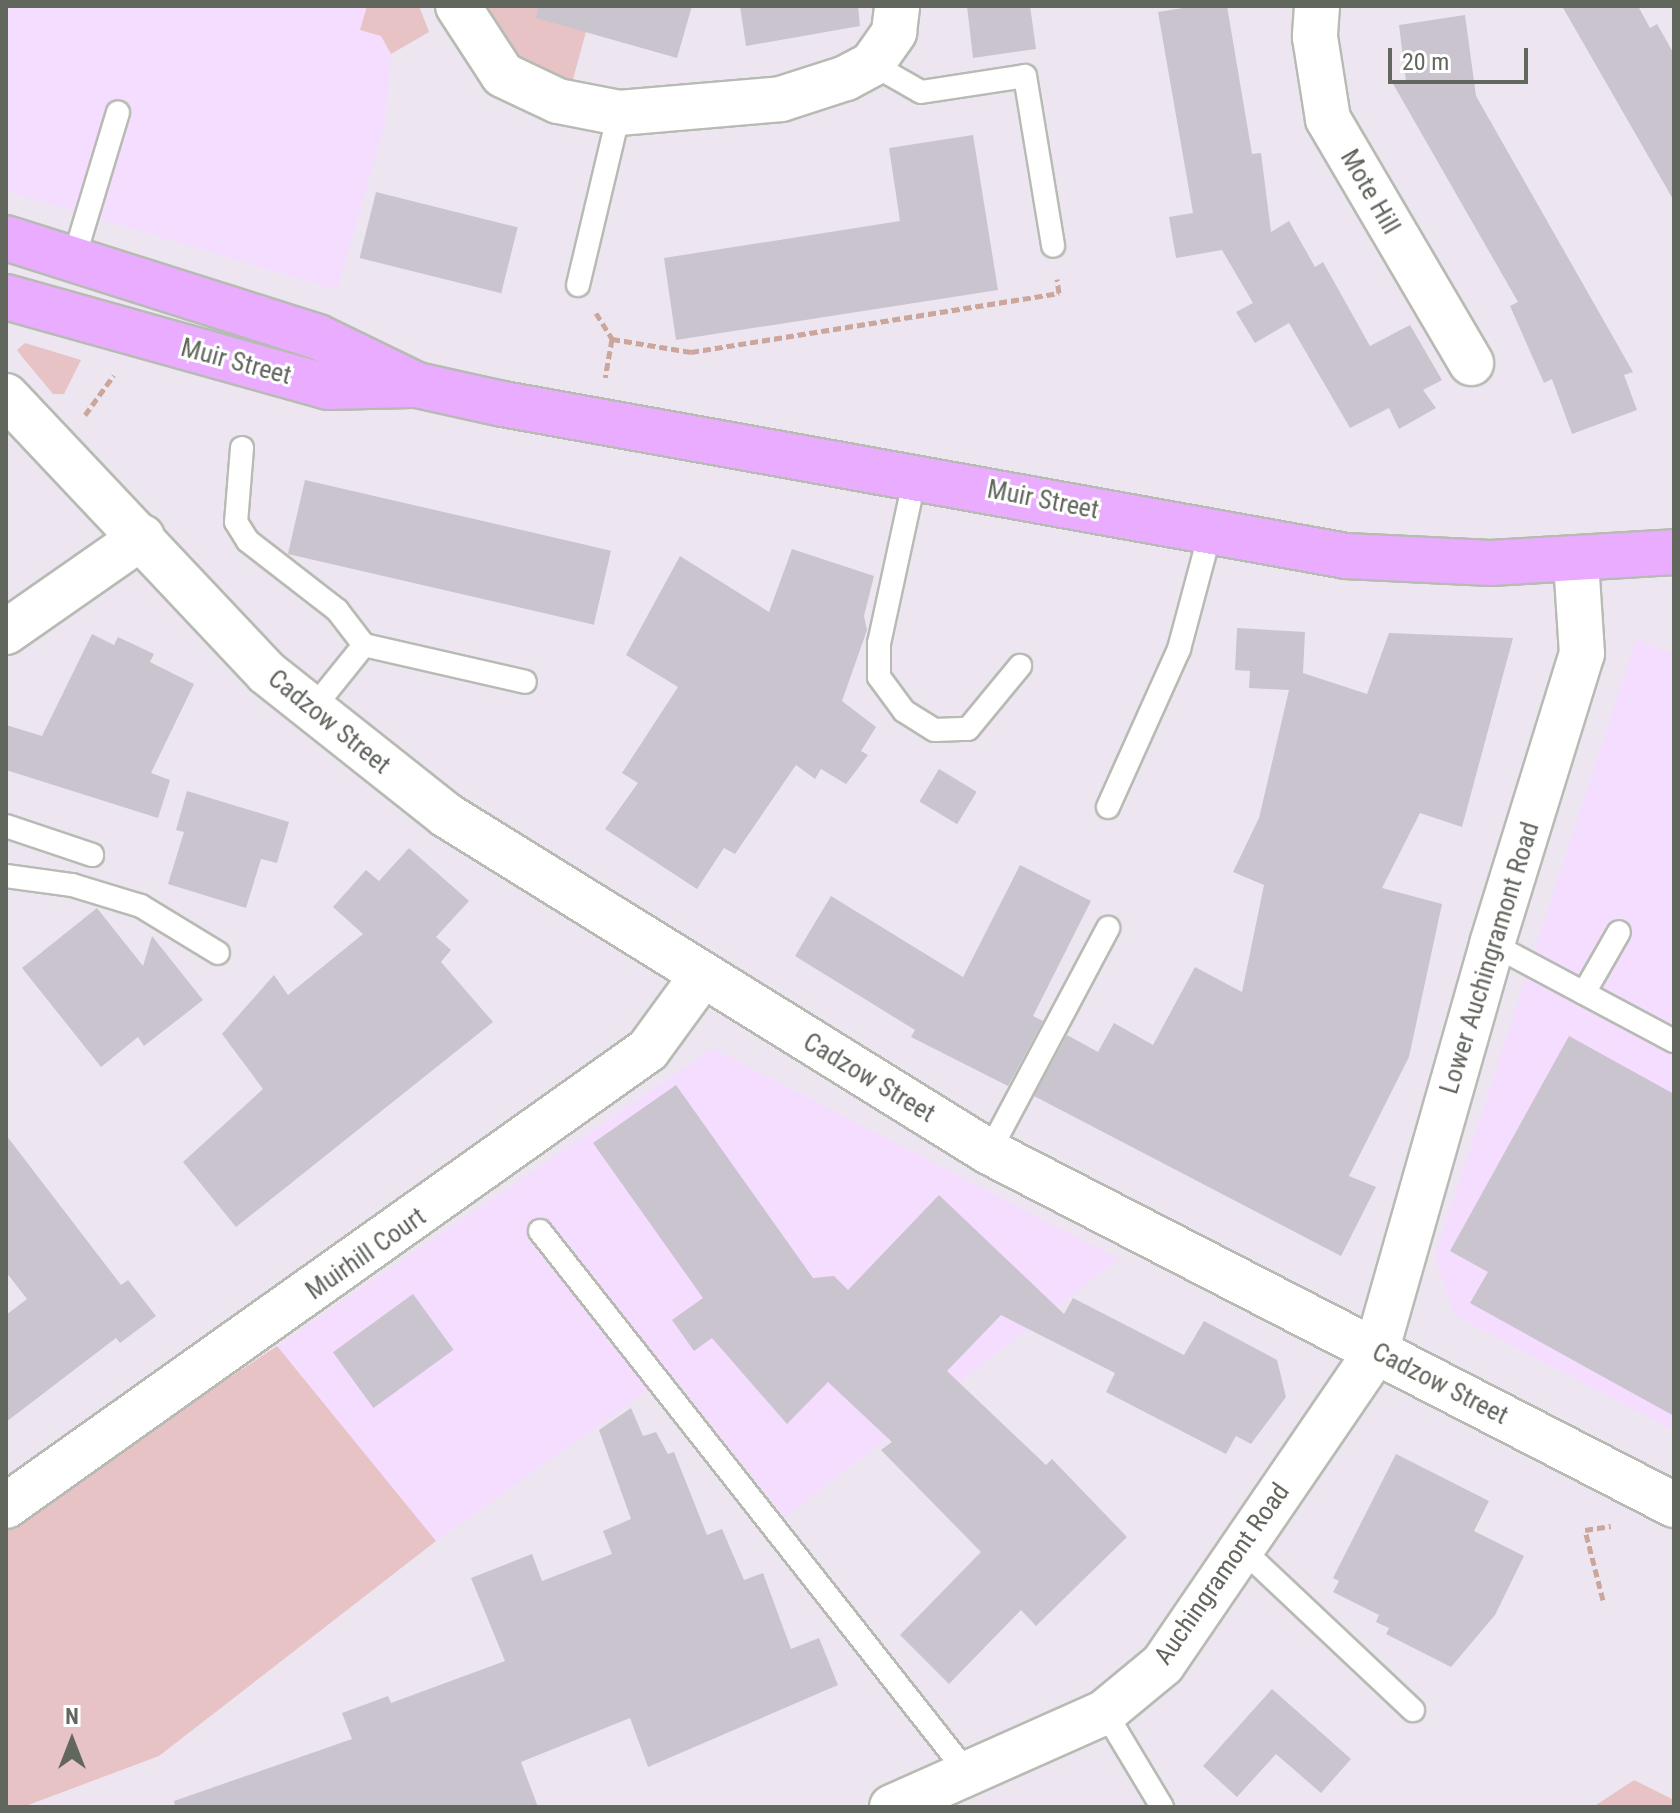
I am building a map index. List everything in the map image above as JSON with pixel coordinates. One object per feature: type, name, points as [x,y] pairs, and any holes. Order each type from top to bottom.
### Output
[{"type":"main road","points":[[458,6],[503,75],[558,101],[619,113],[781,99],[872,64],[894,32],[897,6]]},
{"type":"main road","name":"Mote Hill","points":[[1317,6],[1315,37],[1328,119],[1471,363]]},
{"type":"main road","name":"Muir Street","points":[[6,238],[318,337],[417,385]]},
{"type":"main road","points":[[59,313],[74,258]]},
{"type":"main road","name":"Muir Street","points":[[6,297],[328,387],[417,385],[596,422],[915,477],[1210,533],[1397,561],[1576,561],[1674,552]]},
{"type":"main road","points":[[6,396],[142,537],[6,632]]},
{"type":"main road","name":"Cadzow Street","points":[[142,537],[310,712],[446,815],[989,1152],[1674,1505]]},
{"type":"main road","name":"Lower Auchingramont Road","points":[[1376,1352],[1492,944],[1582,654],[1576,561]]},
{"type":"main road","name":"Muirhill Court","points":[[6,1506],[648,1050],[702,976]]},
{"type":"main road","name":"Auchingramont Road","points":[[892,1807],[1105,1712],[1163,1664],[1376,1352]]},
{"type":"lane","points":[[872,64],[921,92],[1025,76],[1053,246]]},
{"type":"lane","points":[[74,258],[118,112]]},
{"type":"lane","points":[[578,285],[619,113]]},
{"type":"lane","points":[[242,448],[236,522],[248,541],[337,610],[364,645],[525,682]]},
{"type":"lane","points":[[915,477],[879,643],[879,677],[904,711],[935,730],[968,729],[1020,666]]},
{"type":"lane","points":[[1108,807],[1179,649],[1210,533]]},
{"type":"lane","points":[[310,712],[364,645]]},
{"type":"lane","points":[[6,826],[92,855]]},
{"type":"lane","points":[[6,876],[72,885],[141,906],[218,953]]},
{"type":"lane","points":[[989,1152],[1108,928]]},
{"type":"lane","points":[[1584,993],[1619,932]]},
{"type":"lane","points":[[1492,944],[1674,1041]]},
{"type":"lane","points":[[540,1231],[969,1775]]},
{"type":"lane","points":[[1242,1549],[1413,1710]]},
{"type":"lane","points":[[1105,1712],[1162,1807]]},
{"type":"path","points":[[612,339],[691,352],[1059,293],[1053,246]]},
{"type":"path","points":[[578,285],[612,339],[596,422]]},
{"type":"path","points":[[82,430],[92,397],[127,366]]},
{"type":"path","points":[[1603,1600],[1585,1530],[1614,1526]]},
{"type":"shaded area","points":[[6,6],[367,6],[360,30],[381,36],[391,54],[385,125],[337,290],[6,191]]},
{"type":"shaded area","points":[[367,6],[419,6],[429,32],[391,54],[381,36],[360,30]]},
{"type":"shaded area","points":[[483,6],[593,6],[572,83],[527,66]]},
{"type":"shaded area","points":[[25,343],[81,360],[64,394],[53,394],[23,358],[17,350]]},
{"type":"shaded area","points":[[1636,639],[1674,654],[1674,1431],[1454,1315],[1435,1256]]},
{"type":"shaded area","points":[[713,1048],[1119,1259],[785,1517],[671,1374],[436,1541],[277,1346]]},
{"type":"shaded area","points":[[277,1346],[436,1541],[159,1756],[23,1807],[6,1807],[6,1526]]},
{"type":"shaded area","points":[[1634,1780],[1674,1800],[1674,1807],[1593,1807]]},
{"type":"building","points":[[538,6],[692,6],[677,58],[536,18]]},
{"type":"building","points":[[740,6],[858,6],[860,26],[746,46]]},
{"type":"building","points":[[967,6],[1030,6],[1036,49],[973,58]]},
{"type":"building","points":[[1195,6],[1227,6],[1252,154],[1261,153],[1271,232],[1289,221],[1315,267],[1323,262],[1370,346],[1410,325],[1442,380],[1423,390],[1436,408],[1399,429],[1389,408],[1350,428],[1289,323],[1255,343],[1236,312],[1253,303],[1222,250],[1176,258],[1169,217],[1193,213],[1158,12]]},
{"type":"building","points":[[1562,6],[1638,6],[1650,28],[1657,24],[1674,54],[1674,201]]},
{"type":"building","points":[[1465,15],[1476,96],[1633,372],[1624,375],[1637,410],[1572,434],[1552,379],[1544,383],[1510,306],[1518,302],[1392,82],[1406,81],[1399,25]]},
{"type":"building","points":[[973,135],[998,290],[676,340],[664,258],[900,221],[889,148]]},
{"type":"building","points":[[376,192],[518,227],[501,293],[360,258]]},
{"type":"building","points":[[305,480],[611,551],[594,625],[288,554]]},
{"type":"building","points":[[792,549],[874,576],[864,616],[867,630],[842,701],[876,727],[861,751],[868,755],[846,784],[821,769],[815,779],[796,765],[735,854],[724,848],[697,889],[605,829],[638,783],[622,773],[678,687],[626,655],[680,556],[769,612]]},
{"type":"building","points":[[1237,628],[1305,632],[1303,673],[1367,694],[1389,633],[1513,638],[1462,827],[1420,813],[1382,888],[1442,904],[1409,1057],[1349,1176],[1376,1187],[1341,1256],[1034,1096],[1067,1035],[1098,1052],[1114,1023],[1153,1045],[1195,967],[1242,992],[1264,885],[1233,872],[1259,818],[1289,690],[1249,688],[1250,671],[1235,670]]},
{"type":"building","points":[[92,634],[114,645],[118,637],[154,654],[150,662],[194,684],[151,773],[170,780],[158,818],[6,770],[6,725],[42,736]]},
{"type":"building","points":[[939,769],[977,792],[957,824],[919,802]]},
{"type":"building","points":[[187,791],[289,822],[277,863],[261,859],[246,908],[168,884],[184,832],[176,830]]},
{"type":"building","points":[[409,848],[469,901],[436,937],[451,950],[441,962],[493,1022],[236,1227],[183,1162],[263,1089],[222,1034],[274,975],[288,995],[363,934],[333,907],[366,870],[379,881]]},
{"type":"building","points":[[1020,865],[1091,901],[1033,1016],[1043,1021],[1008,1086],[911,1037],[915,1030],[795,956],[831,896],[963,977]]},
{"type":"building","points":[[97,908],[143,966],[152,936],[203,1000],[144,1046],[138,1037],[101,1067],[22,968]]},
{"type":"building","points":[[1569,1036],[1674,1094],[1674,1416],[1470,1303],[1488,1272],[1450,1251]]},
{"type":"building","points":[[676,1085],[813,1278],[834,1276],[848,1290],[939,1195],[1064,1314],[1073,1298],[1184,1355],[1204,1321],[1277,1360],[1286,1397],[1251,1444],[1236,1436],[1226,1454],[1106,1392],[1115,1373],[1001,1315],[947,1371],[1046,1465],[1052,1459],[1127,1537],[1036,1626],[1021,1610],[949,1684],[900,1635],[981,1552],[881,1450],[892,1442],[828,1382],[787,1424],[712,1338],[694,1351],[672,1320],[703,1298],[593,1143]]},
{"type":"building","points":[[6,1135],[121,1285],[128,1280],[156,1316],[120,1343],[116,1338],[6,1422],[6,1315],[27,1299],[6,1272]]},
{"type":"building","points":[[413,1294],[454,1350],[373,1408],[333,1352]]},
{"type":"building","points":[[631,1408],[643,1436],[656,1432],[668,1454],[674,1452],[707,1535],[722,1529],[744,1580],[763,1573],[791,1649],[819,1638],[838,1685],[648,1767],[630,1718],[521,1762],[538,1807],[175,1807],[174,1801],[352,1739],[342,1713],[388,1696],[391,1703],[505,1661],[471,1578],[532,1554],[542,1581],[612,1554],[603,1531],[631,1519],[599,1430]]},
{"type":"building","points":[[1396,1454],[1489,1501],[1474,1531],[1524,1556],[1495,1615],[1451,1667],[1386,1634],[1389,1628],[1376,1622],[1379,1615],[1333,1592],[1339,1581],[1333,1578]]},
{"type":"building","points":[[1272,1689],[1351,1759],[1321,1793],[1276,1754],[1237,1797],[1203,1766]]}]
